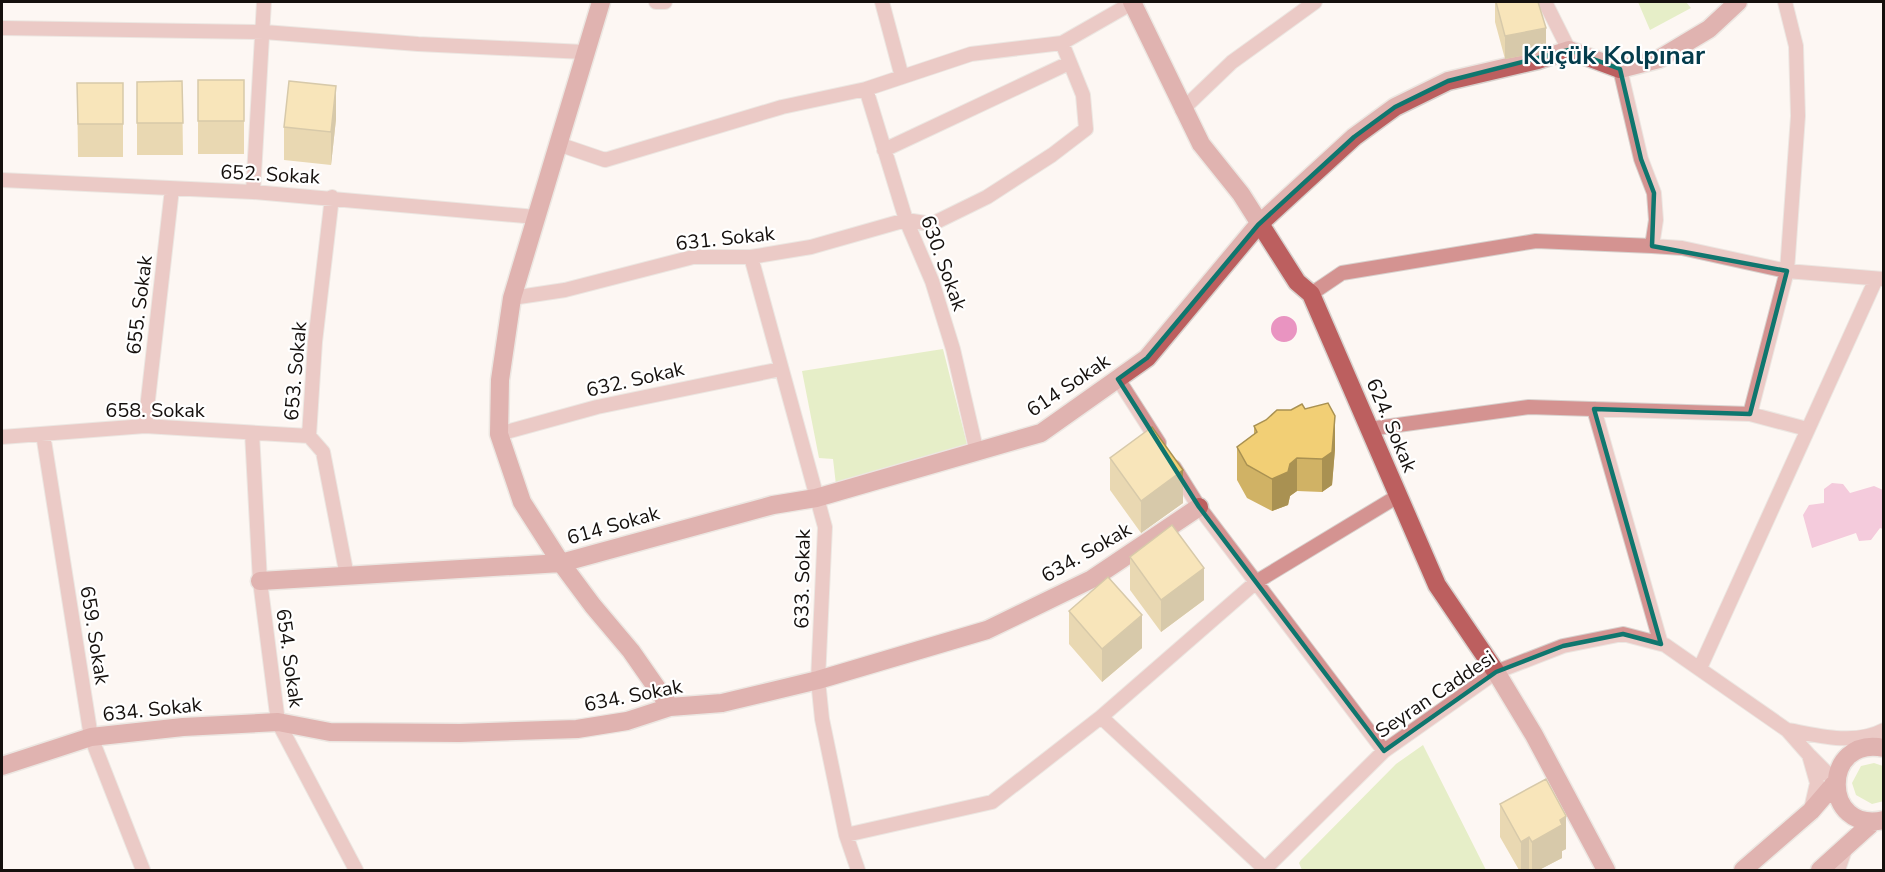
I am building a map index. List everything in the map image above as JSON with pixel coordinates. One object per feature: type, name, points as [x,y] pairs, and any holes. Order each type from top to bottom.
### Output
[{"type":"street","points":[[253,192],[264,2]]},
{"type":"street","points":[[601,2],[584,52],[512,298],[500,380],[499,434],[522,502],[561,563],[631,651],[670,707]]},
{"type":"street","points":[[656,2],[664,2]]},
{"type":"street","points":[[882,2],[902,77]]},
{"type":"street","points":[[558,144],[605,160],[782,107],[866,89],[929,70],[971,54],[1062,43],[1132,2]]},
{"type":"street","name":"624. Sokak","points":[[1132,2],[1182,110],[1201,144],[1241,194],[1258,225],[1298,282],[1311,294],[1437,585],[1496,672],[1534,735],[1606,870]]},
{"type":"street","points":[[1182,110],[1232,62],[1315,2]]},
{"type":"street","points":[[1545,2],[1569,50],[1620,69],[1659,59],[1709,29],[1738,2]]},
{"type":"street","points":[[1750,414],[1787,271],[1798,116],[1796,46],[1785,2]]},
{"type":"street","points":[[2,28],[264,32],[418,44],[584,52]]},
{"type":"street","points":[[906,220],[932,224],[987,197],[1052,155],[1086,129],[1083,96],[1062,43]]},
{"type":"street","name":"614 Sokak","points":[[260,581],[561,563],[773,505],[816,498],[1041,434],[1148,358],[1258,225],[1354,137],[1395,107],[1448,81],[1538,60],[1569,50]]},
{"type":"street","points":[[884,150],[1035,82],[1069,63]]},
{"type":"street","points":[[1620,69],[1641,159],[1654,193],[1656,220],[1652,246]]},
{"type":"street","name":"630. Sokak","points":[[866,89],[906,220],[932,281],[953,349],[977,453]]},
{"type":"street","name":"652. Sokak","points":[[2,180],[332,197],[536,217]]},
{"type":"street","name":"655. Sokak","points":[[145,426],[172,189]]},
{"type":"street","name":"653. Sokak","points":[[332,197],[329,240],[315,342],[309,436],[323,452],[347,576]]},
{"type":"street","name":"631. Sokak","points":[[512,298],[565,290],[693,257],[750,257],[811,247],[906,220]]},
{"type":"street","points":[[1311,294],[1342,273],[1536,241],[1682,248],[1787,271],[1880,279],[1807,429],[1700,668]]},
{"type":"street","name":"633. Sokak","points":[[750,257],[825,527],[818,680],[829,763],[846,835],[858,870]]},
{"type":"street","name":"632. Sokak","points":[[499,434],[597,407],[781,369]]},
{"type":"street","points":[[1118,379],[1199,507],[1384,751]]},
{"type":"street","points":[[1369,429],[1529,407],[1750,414],[1807,429]]},
{"type":"street","points":[[1594,409],[1661,644]]},
{"type":"street","name":"658. Sokak","points":[[2,437],[145,426],[309,436]]},
{"type":"street","name":"654. Sokak","points":[[252,433],[260,581],[278,722],[356,870]]},
{"type":"street","name":"659. Sokak","points":[[43,434],[91,737],[143,870]]},
{"type":"street","points":[[846,835],[992,801],[1101,717],[1256,582],[1398,496]]},
{"type":"street","name":"634. Sokak","points":[[2,766],[91,737],[183,727],[278,722],[330,732],[460,733],[577,729],[627,721],[670,707],[722,703],[818,680],[987,630],[1092,579],[1199,507]]},
{"type":"street","name":"Seyran Caddesi","points":[[1264,870],[1384,751],[1496,672],[1563,646],[1623,634],[1661,644],[1700,668],[1787,729],[1836,782]]},
{"type":"street","points":[[1101,717],[1264,870]]},
{"type":"street","name":"Seyran Caddesi","points":[[1787,729],[1873,745]]},
{"type":"street","name":"Seyran Caddesi","points":[[1837,739],[1876,734],[1884,730]]},
{"type":"street","points":[[1873,745],[1838,770],[1836,782],[1843,806],[1856,818],[1880,823]]},
{"type":"street","name":"Seyran Caddesi","points":[[1809,755],[1817,783],[1811,811]]},
{"type":"street","points":[[1743,870],[1811,811],[1836,782]]},
{"type":"street","points":[[1820,870],[1846,846],[1870,832],[1880,823]]},
{"type":"street","points":[[1838,870],[1846,846]]},
{"type":"highlighted area","points":[[1569,50],[1620,69],[1641,159],[1654,193],[1652,246],[1787,271],[1750,414],[1594,409],[1661,644],[1623,634],[1563,646],[1496,672],[1384,751],[1199,507],[1118,379],[1147,358],[1258,225],[1354,137],[1395,107],[1448,81]]},
{"type":"green space","points":[[1638,2],[1686,2],[1691,8],[1650,30]]},
{"type":"green space","points":[[943,349],[967,444],[963,451],[836,485],[833,459],[819,458],[802,371]]},
{"type":"green space","points":[[1423,745],[1486,870],[1302,870],[1299,863],[1301,860],[1396,764]]},
{"type":"green space","points":[[1874,763],[1883,766],[1884,801],[1872,804],[1856,795],[1852,783],[1861,766]]},
{"type":"shaded area","points":[[1284,316],[1293,320],[1297,329],[1293,338],[1284,342],[1275,338],[1271,329],[1275,320]]},
{"type":"shaded area","points":[[1832,483],[1843,484],[1850,493],[1874,486],[1883,490],[1883,529],[1880,528],[1871,540],[1859,541],[1856,533],[1812,548],[1803,515],[1809,505],[1824,503],[1824,489]]},
{"type":"building","points":[[1496,2],[1538,2],[1546,28],[1505,36]]},
{"type":"building","points":[[198,80],[244,80],[244,121],[198,121]]},
{"type":"building","points":[[182,81],[183,123],[137,123],[137,82]]},
{"type":"building","points":[[289,81],[336,86],[331,132],[284,127]]},
{"type":"building","points":[[77,83],[123,83],[123,124],[78,124]]},
{"type":"building","points":[[1328,403],[1335,416],[1332,452],[1322,459],[1297,458],[1290,464],[1288,472],[1272,479],[1247,465],[1237,447],[1257,432],[1254,426],[1266,420],[1277,410],[1291,410],[1302,404],[1305,409]]},
{"type":"building","points":[[1152,427],[1183,470],[1141,501],[1110,458]]},
{"type":"building","points":[[1172,525],[1204,568],[1161,600],[1130,557]]},
{"type":"building","points":[[1108,577],[1142,615],[1102,649],[1069,611]]},
{"type":"building","points":[[1546,779],[1566,816],[1560,820],[1562,825],[1532,842],[1529,837],[1521,842],[1500,804]]},
{"type":"district","name":"Küçük Kolpınar","points":[[1614,55]]}]
